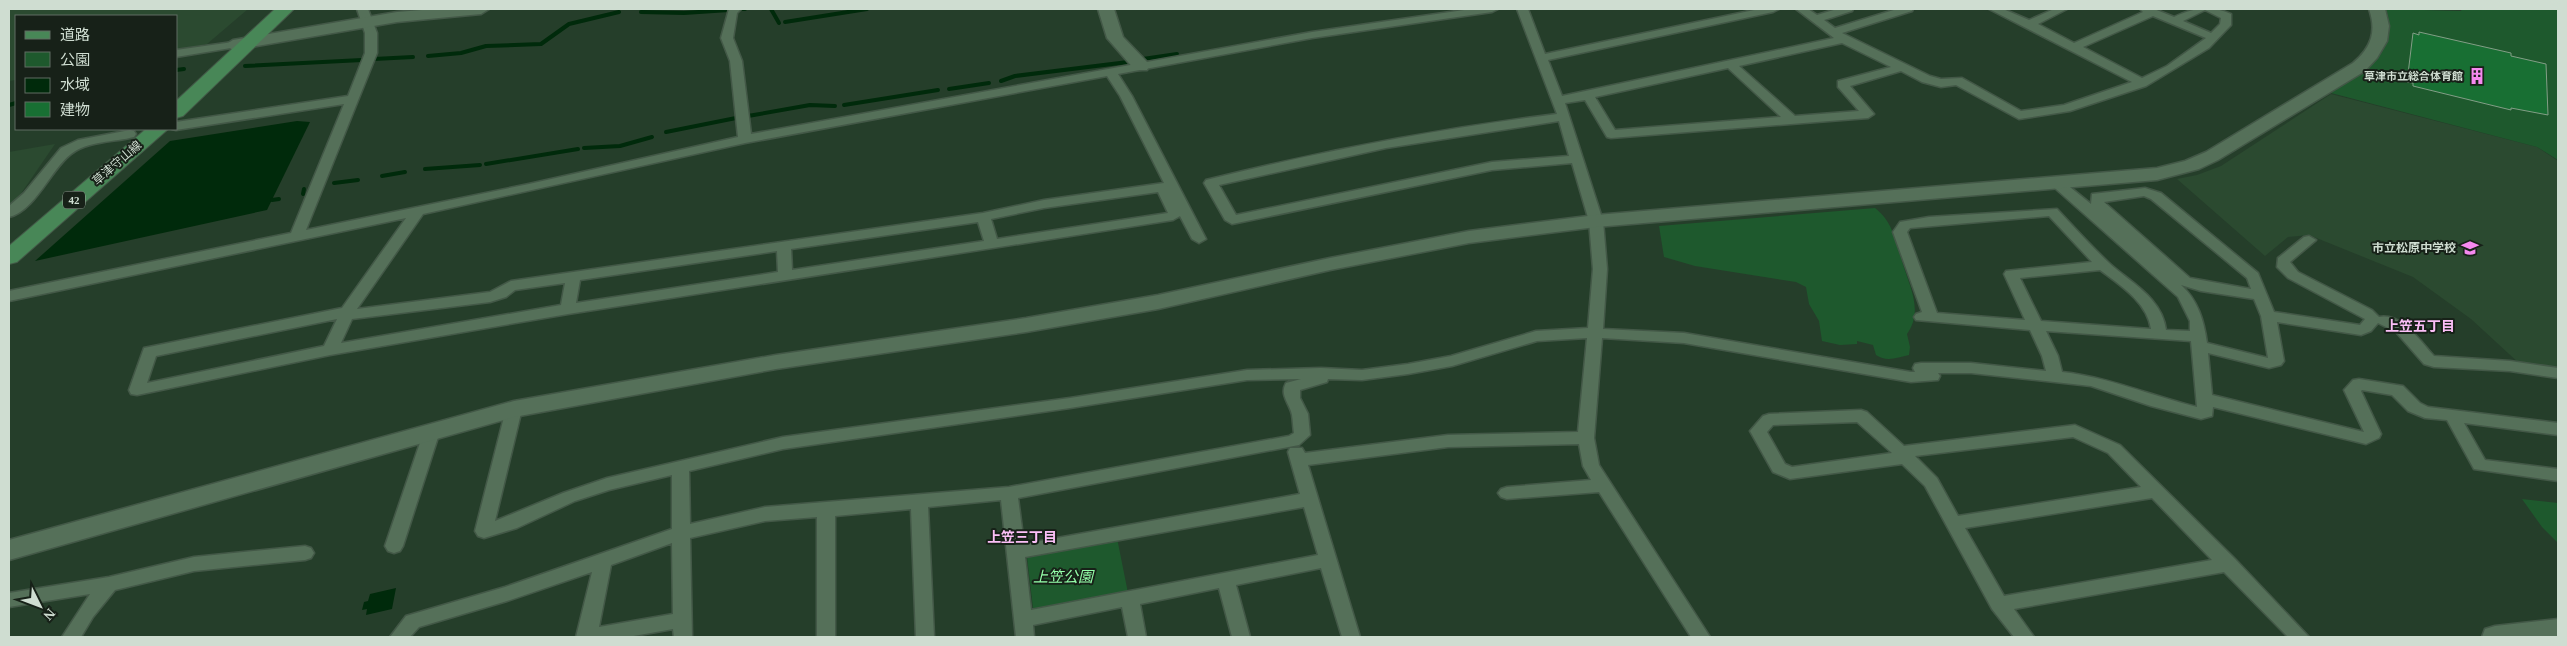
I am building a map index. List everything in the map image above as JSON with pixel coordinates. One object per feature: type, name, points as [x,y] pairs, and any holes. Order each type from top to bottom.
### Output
[{"type":"main road","points":[[178,92],[272,9]]},
{"type":"main road","points":[[178,110],[285,9]]},
{"type":"main road","name":"草津守山線","points":[[9,239],[134,136],[156,130]]},
{"type":"main road","name":"草津守山線","points":[[9,257],[134,136]]},
{"type":"street","points":[[178,54],[233,45],[364,15],[481,9]]},
{"type":"street","points":[[735,9],[732,12],[727,38],[736,61],[745,139]]},
{"type":"street","points":[[1106,9],[1115,38],[1141,66]]},
{"type":"street","points":[[9,296],[418,211],[745,139],[1357,28],[1492,9]]},
{"type":"street","points":[[1522,9],[1564,117],[1595,218],[1600,269],[1586,438],[1592,466],[1701,637]]},
{"type":"street","points":[[1541,58],[1773,9]]},
{"type":"street","points":[[1802,9],[1839,36],[1926,79],[1941,83],[1958,81],[2019,116],[2066,108],[2142,83],[2196,51],[2225,24],[2227,16],[2210,9]]},
{"type":"street","points":[[1816,19],[1848,9]]},
{"type":"street","points":[[1556,100],[1588,95],[1730,64],[1839,36],[1908,9]]},
{"type":"street","points":[[2029,24],[2062,9]]},
{"type":"street","points":[[2174,21],[2200,9]]},
{"type":"street","points":[[9,550],[514,409],[776,362],[1036,324],[1158,302],[1330,264],[1469,237],[1595,218],[2157,174],[2192,166],[2212,156],[2318,90],[2342,78],[2368,60],[2379,44],[2383,33],[2377,9]]},
{"type":"street","points":[[2003,10],[2142,83]]},
{"type":"street","points":[[2074,48],[2151,10],[2212,37]]},
{"type":"street","points":[[297,236],[371,54],[371,33],[364,15]]},
{"type":"street","points":[[1730,64],[1792,120]]},
{"type":"street","points":[[1588,95],[1612,134],[1868,114],[1842,84],[1904,67]]},
{"type":"street","points":[[1111,72],[1126,96],[1167,187],[1199,239]]},
{"type":"street","points":[[178,126],[309,104],[352,99]]},
{"type":"street","points":[[1564,117],[1486,126],[1275,166],[1210,183],[1232,220],[1492,166],[1576,159]]},
{"type":"street","points":[[9,213],[29,196],[66,151],[82,143],[134,136]]},
{"type":"street","points":[[514,409],[484,531],[511,523],[569,497],[607,484],[783,443],[1070,403],[1247,375],[1362,375],[1452,361],[1536,336],[1594,334],[1684,338],[1911,377],[1927,372],[1971,368],[2056,376],[2092,382],[2151,401],[2201,413],[2206,412],[2198,321],[2184,295],[2074,196],[2055,182]]},
{"type":"street","points":[[1167,187],[1174,216],[568,309],[330,350],[137,390],[150,352],[346,313],[490,297],[501,294],[511,286],[983,217],[1044,204],[1167,187]]},
{"type":"street","points":[[2159,334],[2158,325],[2146,303],[2132,287],[2104,265],[2052,212],[1910,223],[1905,225],[1900,232],[1925,317],[2159,334],[2200,342],[2269,363],[2276,361],[2268,316],[2260,294],[2253,276],[2156,196],[2145,192],[2096,196],[2097,203],[2185,281],[2201,286],[2260,294]]},
{"type":"street","points":[[330,350],[346,313],[418,211]]},
{"type":"street","points":[[983,217],[992,244]]},
{"type":"street","points":[[2268,316],[2361,330],[2366,328],[2373,319],[2367,312],[2293,275],[2284,267],[2283,261],[2309,240]]},
{"type":"street","points":[[784,246],[785,277]]},
{"type":"street","points":[[2056,376],[2050,356],[2011,275],[2013,273],[2104,265]]},
{"type":"street","points":[[568,309],[572,278]]},
{"type":"street","points":[[2384,321],[2401,329],[2429,360],[2434,362],[2510,366],[2558,373]]},
{"type":"street","points":[[399,637],[413,621],[507,594],[681,533],[765,514],[1009,493],[1293,441],[1302,435],[1300,414],[1292,398],[1292,387],[1325,377],[1346,374]]},
{"type":"street","points":[[2205,399],[2366,438],[2373,434],[2352,390],[2359,384],[2397,390],[2414,406],[2425,412],[2558,429]]},
{"type":"street","points":[[2452,415],[2480,465],[2558,475]]},
{"type":"street","points":[[2025,637],[1999,604],[1931,482],[1904,455],[1861,416],[1769,420],[1758,431],[1779,468],[1790,473],[1904,455],[2075,431],[2114,449],[2300,637]]},
{"type":"street","points":[[394,546],[432,431]]},
{"type":"street","points":[[1298,460],[1448,441],[1586,438]]},
{"type":"street","points":[[1293,441],[1351,637]]},
{"type":"street","points":[[603,561],[586,637],[683,629],[680,466]]},
{"type":"street","points":[[1508,493],[1604,486]]},
{"type":"street","points":[[1953,523],[2157,491]]},
{"type":"street","points":[[1009,493],[1024,628],[1130,598],[1328,560]]},
{"type":"street","points":[[1016,552],[1310,500]]},
{"type":"street","points":[[919,501],[925,637]]},
{"type":"street","points":[[826,510],[826,637]]},
{"type":"street","points":[[9,600],[109,584],[194,564],[305,552]]},
{"type":"street","points":[[1999,604],[2229,564]]},
{"type":"street","points":[[1226,580],[1240,637]]},
{"type":"street","points":[[71,637],[86,612],[109,584]]},
{"type":"street","points":[[1130,598],[1137,637]]},
{"type":"street","points":[[2495,637],[2531,635],[2558,630]]},
{"type":"shaded area","points":[[9,9],[248,9],[207,44],[178,50],[178,15],[15,15],[15,80],[9,81]]},
{"type":"shaded area","points":[[2331,94],[2537,147],[2558,161],[2558,371],[2521,365],[2471,319],[2413,277],[2309,235],[2288,237],[2265,256],[2177,179],[2197,175],[2221,166]]},
{"type":"shaded area","points":[[55,144],[20,195],[9,205],[9,152]]},
{"type":"green space","points":[[2386,9],[2461,11],[2462,9],[2558,9],[2558,160],[2537,147],[2331,93],[2366,69],[2384,50],[2388,38],[2389,25]]},
{"type":"green space","points":[[1875,208],[1890,225],[1914,298],[1914,316],[1907,334],[1910,347],[1909,355],[1892,359],[1876,355],[1873,345],[1857,341],[1857,344],[1840,345],[1822,341],[1819,321],[1809,304],[1806,287],[1796,282],[1695,266],[1664,257],[1659,226]]},
{"type":"green space","points":[[2522,499],[2558,503],[2558,543],[2542,527]]},
{"type":"green space","name":"上笠公園","points":[[1117,538],[1128,593],[1040,610],[1033,608],[1027,557],[1030,553]]},
{"type":"water","points":[[297,121],[310,122],[267,210],[35,261],[170,141]]},
{"type":"water","points":[[396,588],[392,609],[366,615],[367,609],[362,610],[364,602],[368,601],[370,594]]},
{"type":"building","name":"草津市立総合体育館","points":[[2419,32],[2511,53],[2511,56],[2546,64],[2548,115],[2511,108],[2511,110],[2413,86],[2413,83],[2407,82],[2413,33],[2419,35]]},
{"type":"waterway","points":[[771,9],[779,23]]},
{"type":"waterway","points":[[785,22],[867,9]]},
{"type":"waterway","points":[[641,12],[684,13],[729,10]]},
{"type":"waterway","points":[[428,56],[461,53],[486,46],[541,44],[569,24],[619,12]]},
{"type":"waterway","points":[[1143,59],[1177,54]]},
{"type":"waterway","points":[[374,59],[413,57]]},
{"type":"waterway","points":[[245,66],[362,60]]},
{"type":"waterway","points":[[1001,81],[1015,76],[1128,62]]},
{"type":"waterway","points":[[178,70],[184,69]]},
{"type":"waterway","points":[[949,89],[989,83]]},
{"type":"waterway","points":[[844,105],[938,90]]},
{"type":"waterway","points":[[9,105],[15,103]]},
{"type":"waterway","points":[[748,116],[810,105],[835,106]]},
{"type":"waterway","points":[[666,132],[736,118]]},
{"type":"waterway","points":[[584,148],[620,146],[652,137]]},
{"type":"waterway","points":[[486,164],[578,149]]},
{"type":"waterway","points":[[425,169],[480,165]]},
{"type":"waterway","points":[[382,176],[405,172]]},
{"type":"waterway","points":[[334,183],[358,180]]},
{"type":"waterway","points":[[303,194],[304,189]]},
{"type":"waterway","points":[[272,200],[279,199]]},
{"type":"place","name":"草津市立総合体育館","points":[[2477,76]]},
{"type":"place","name":"市立松原中学校","points":[[2470,248]]},
{"type":"district","name":"上笠五丁目","points":[[2420,326]]},
{"type":"district","name":"上笠三丁目","points":[[1022,537]]}]
